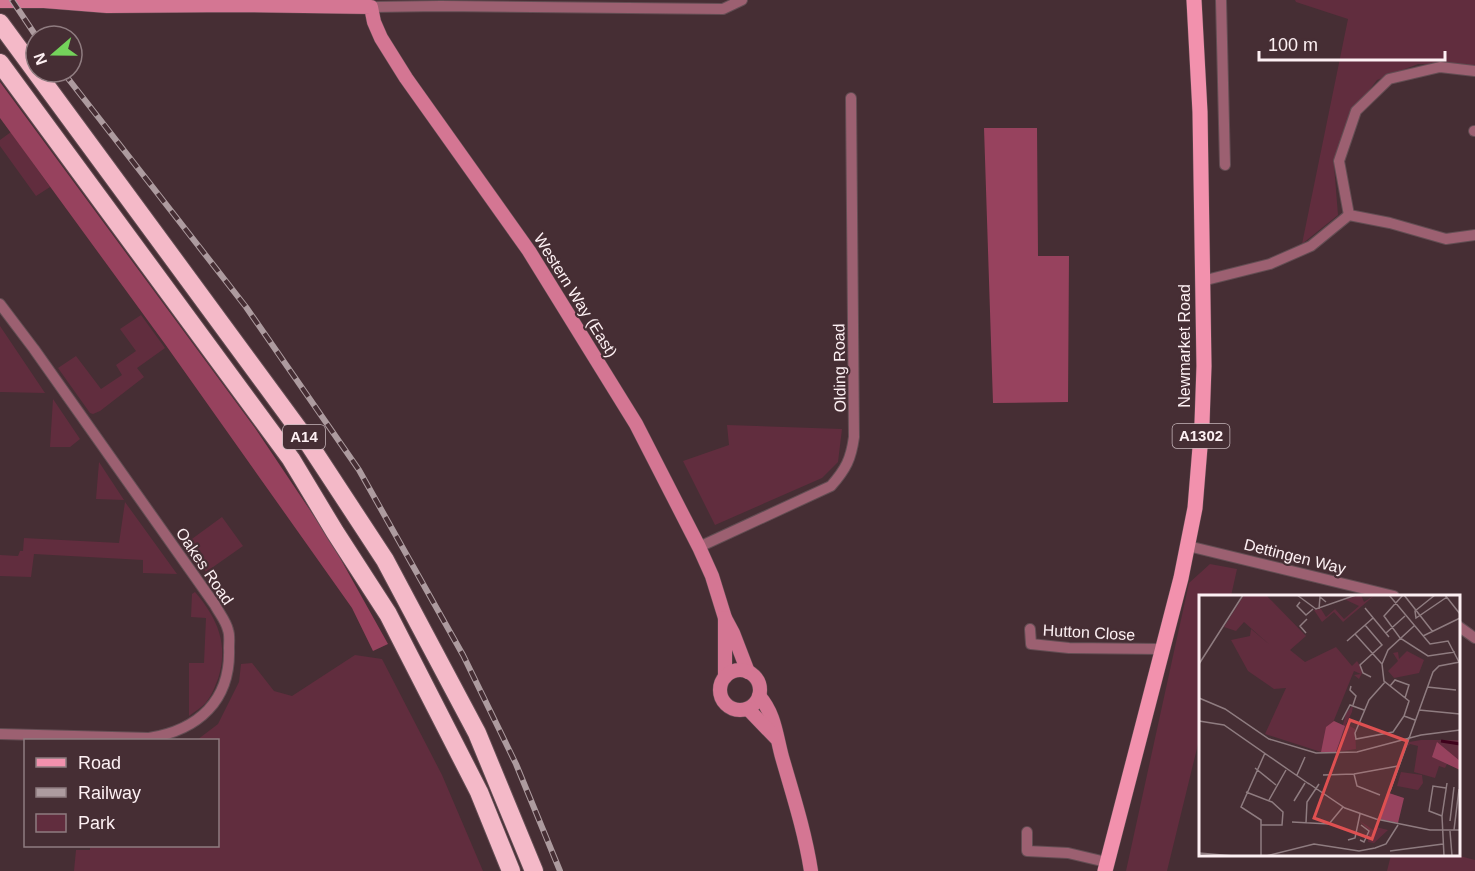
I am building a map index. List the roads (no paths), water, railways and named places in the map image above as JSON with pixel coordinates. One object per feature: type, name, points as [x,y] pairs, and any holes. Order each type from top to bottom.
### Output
[{"type":"highway","name":"A14","points":[[0,23],[305,438],[386,560],[477,733],[534,871]]},
{"type":"highway","name":"A14","points":[[0,63],[291,459],[393,623],[479,792],[511,871]]},
{"type":"main road","name":"Newmarket Road","points":[[1104,868],[1188,546],[1195,508],[1204,366],[1200,112],[1194,0]]},
{"type":"street","points":[[0,1],[44,1],[107,6],[723,9],[742,0]]},
{"type":"street","points":[[1221,0],[1225,165]]},
{"type":"street","name":"Western Way (East)","points":[[371,7],[381,38],[406,78],[514,229],[636,424],[699,547],[748,672]]},
{"type":"street","points":[[1349,215],[1339,161],[1356,111],[1389,79],[1440,67],[1475,70]]},
{"type":"street","name":"Olding Road","points":[[699,547],[831,486],[851,458],[854,437],[851,98]]},
{"type":"street","points":[[1202,282],[1270,264],[1311,246],[1349,215]]},
{"type":"street","points":[[1349,215],[1390,223],[1446,239],[1475,235]]},
{"type":"street","name":"Oakes Road","points":[[0,304],[215,605],[228,629],[230,659],[222,690],[210,711],[190,726],[166,735],[149,738],[0,734]]},
{"type":"street","name":"Dettingen Way","points":[[1188,546],[1386,595]]},
{"type":"street","name":"Western Way (East)","points":[[725,618],[725,677]]},
{"type":"street","points":[[1460,627],[1475,638]]},
{"type":"street","name":"Hutton Close","points":[[1030,629],[1030,644],[1069,648],[1161,649]]},
{"type":"street","points":[[736,671],[748,672],[758,681],[760,687],[757,701],[748,708],[735,710],[724,702],[720,688],[725,677],[736,671]]},
{"type":"street","points":[[759,696],[768,706],[776,728],[777,740],[806,837],[811,871]]},
{"type":"street","points":[[748,708],[777,740]]},
{"type":"street","points":[[1027,832],[1027,851],[1068,853],[1104,868]]},
{"type":"railway","points":[[12,0],[28,24]]},
{"type":"railway","points":[[72,84],[246,307],[359,470],[463,655],[516,764],[560,871]]}]
